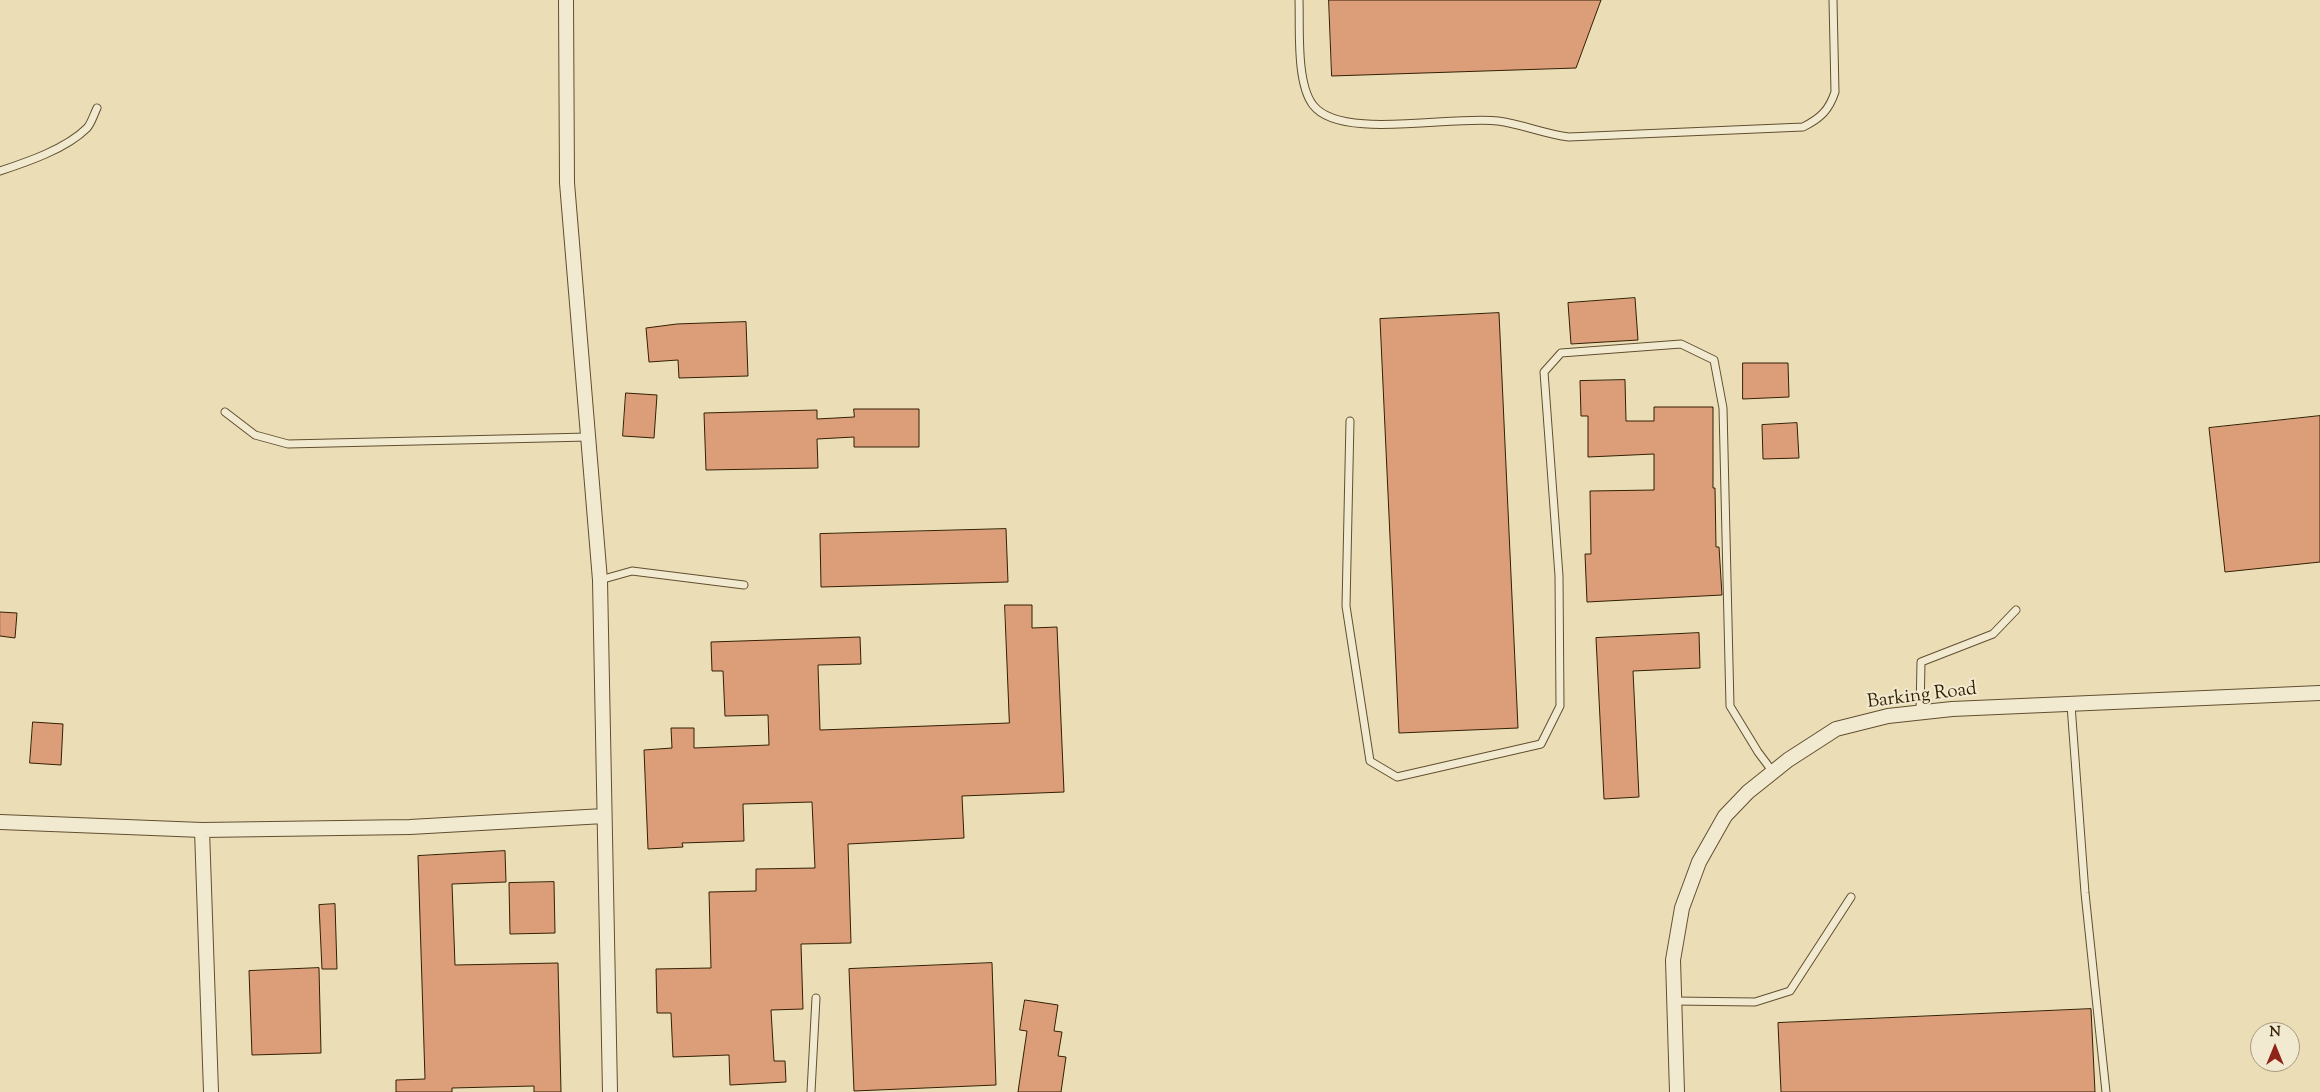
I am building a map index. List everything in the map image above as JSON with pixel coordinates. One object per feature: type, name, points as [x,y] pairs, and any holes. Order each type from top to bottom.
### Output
[{"type":"street","points":[[566,0],[567,183],[600,580],[610,1092]]},
{"type":"street","name":"Barking Road","points":[[1677,1092],[1673,960],[1682,908],[1698,862],[1725,816],[1748,792],[1773,772],[1836,729],[1888,716],[1952,709],[2320,693]]},
{"type":"street","points":[[0,822],[202,830],[410,827],[604,816]]},
{"type":"street","points":[[202,830],[211,1092]]},
{"type":"lane","points":[[1299,0],[1304,86],[1311,103],[1320,113],[1333,120],[1359,124],[1498,121],[1551,134],[1569,136],[1803,127],[1815,121],[1831,105],[1835,92],[1833,0]]},
{"type":"lane","points":[[0,171],[31,161],[70,140],[88,128],[97,108]]},
{"type":"lane","points":[[1350,422],[1346,606],[1370,761],[1397,777],[1541,744],[1560,706],[1558,576],[1544,372],[1561,353],[1681,344],[1714,360],[1723,408],[1730,706],[1758,752],[1773,772]]},
{"type":"lane","points":[[225,412],[255,435],[288,444],[588,437]]},
{"type":"lane","points":[[600,580],[632,571],[744,585]]},
{"type":"lane","points":[[1920,713],[1922,662],[1993,634],[2016,610]]},
{"type":"lane","points":[[2071,705],[2085,893],[2106,1092]]},
{"type":"lane","points":[[1674,1001],[1755,1002],[1790,990],[1850,897]]},
{"type":"lane","points":[[812,1092],[816,998]]},
{"type":"building","points":[[1329,0],[1601,0],[1576,68],[1332,76]]},
{"type":"building","points":[[1635,298],[1638,340],[1571,344],[1568,303]]},
{"type":"building","points":[[1499,313],[1518,728],[1399,733],[1380,319]]},
{"type":"building","points":[[746,322],[748,376],[679,378],[678,360],[649,362],[646,328],[677,324]]},
{"type":"building","points":[[1743,363],[1788,363],[1789,397],[1743,399]]},
{"type":"building","points":[[1625,380],[1626,421],[1654,421],[1654,407],[1713,407],[1713,488],[1715,488],[1716,547],[1719,547],[1722,595],[1587,602],[1585,554],[1591,554],[1590,491],[1654,490],[1654,454],[1588,457],[1588,416],[1581,416],[1580,381]]},
{"type":"building","points":[[626,393],[657,395],[654,438],[623,436]]},
{"type":"building","points":[[854,409],[919,409],[919,447],[854,447],[854,437],[817,439],[818,468],[706,470],[704,413],[817,410],[817,419],[854,417]]},
{"type":"building","points":[[2320,416],[2320,562],[2225,572],[2209,428]]},
{"type":"building","points":[[1797,423],[1799,458],[1763,459],[1762,425]]},
{"type":"building","points":[[1006,529],[1008,582],[821,587],[820,534]]},
{"type":"building","points":[[1005,605],[1032,605],[1032,628],[1057,627],[1064,792],[962,796],[964,838],[848,844],[851,943],[801,944],[803,1009],[771,1010],[774,1061],[785,1061],[786,1082],[730,1085],[729,1055],[673,1057],[671,1013],[657,1013],[656,969],[711,968],[709,892],[756,891],[756,869],[815,868],[812,802],[743,804],[744,841],[682,843],[683,847],[648,849],[644,750],[672,748],[671,728],[694,728],[694,748],[769,745],[768,715],[725,716],[723,671],[712,671],[711,642],[860,637],[861,664],[818,665],[820,730],[1009,723]]},
{"type":"building","points":[[0,612],[17,613],[15,638],[0,636]]},
{"type":"building","points":[[1699,633],[1700,668],[1633,671],[1639,797],[1604,799],[1596,638]]},
{"type":"building","points":[[33,722],[63,724],[61,765],[30,763]]},
{"type":"building","points":[[505,851],[506,882],[452,884],[455,965],[558,963],[561,1092],[534,1092],[534,1086],[452,1088],[452,1092],[396,1092],[396,1080],[425,1079],[418,856]]},
{"type":"building","points":[[554,882],[555,933],[510,934],[509,883]]},
{"type":"building","points":[[335,904],[337,969],[322,969],[319,905]]},
{"type":"building","points":[[992,963],[996,1085],[854,1091],[849,969]]},
{"type":"building","points":[[319,968],[321,1053],[252,1055],[249,971]]},
{"type":"building","points":[[1025,1000],[1058,1005],[1054,1031],[1062,1032],[1058,1056],[1066,1057],[1061,1092],[1018,1092],[1027,1031],[1020,1030]]},
{"type":"building","points":[[2091,1009],[2095,1092],[1781,1092],[1778,1023]]}]
